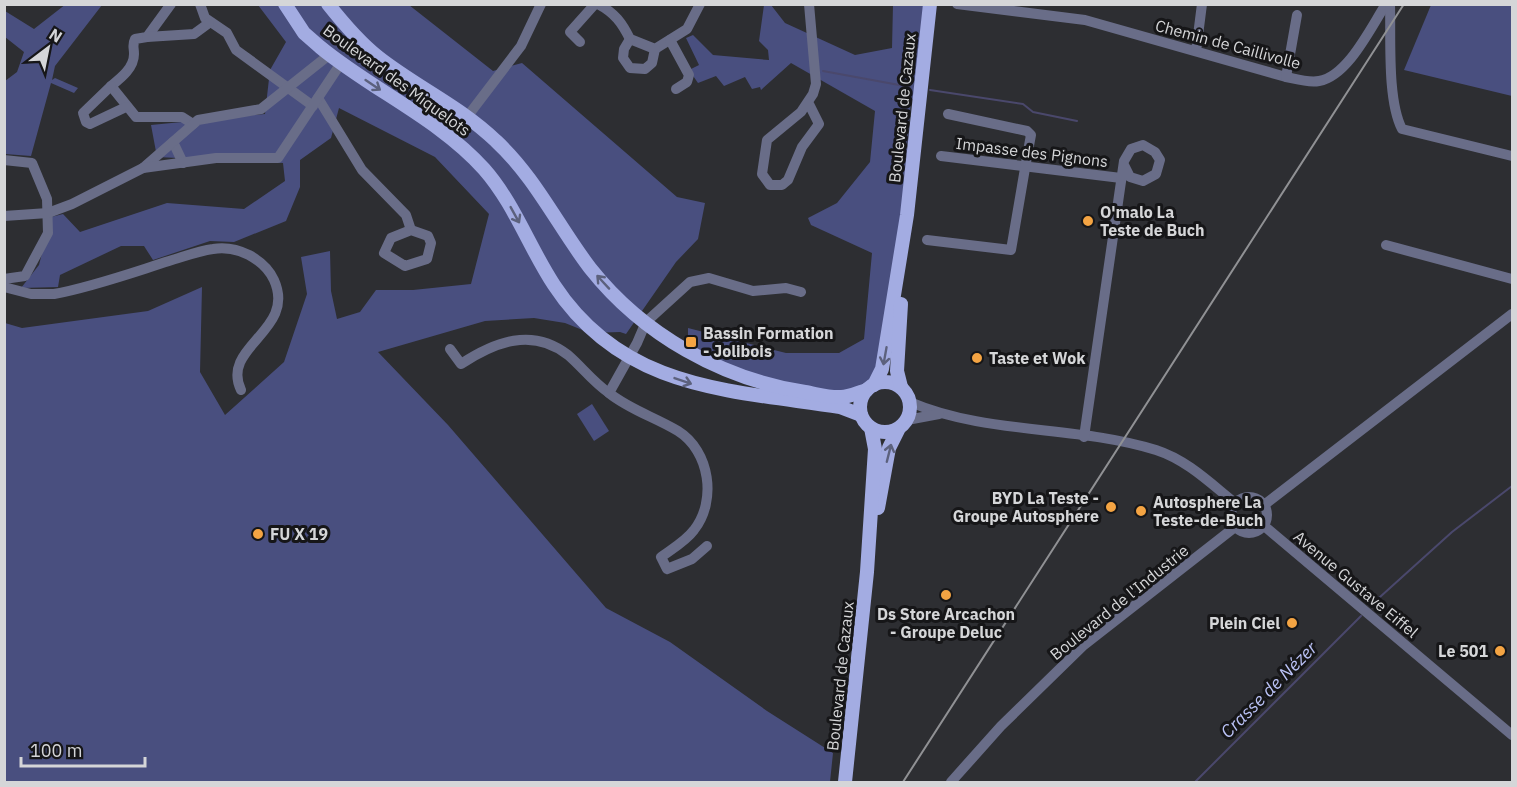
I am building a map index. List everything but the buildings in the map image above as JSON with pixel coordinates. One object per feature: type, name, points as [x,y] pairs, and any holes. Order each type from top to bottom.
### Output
[{"type":"main road","name":"Boulevard des Miquelots","points":[[285,4],[304,33],[335,59],[451,138],[496,184],[555,286],[578,316],[630,356],[660,372],[693,385],[840,407],[861,415]]},
{"type":"main road","name":"Boulevard des Miquelots","points":[[328,4],[342,23],[377,56],[468,117],[514,159],[532,181],[591,268],[646,322],[699,357],[756,381],[784,389],[842,397],[870,387]]},
{"type":"main road","name":"Boulevard de Cazaux","points":[[901,387],[897,370],[907,215],[930,4]]},
{"type":"main road","name":"Boulevard de Cazaux","points":[[870,387],[882,369],[907,215]]},
{"type":"main road","points":[[888,382],[901,387],[910,402],[902,425],[882,432],[871,428],[861,415],[861,401],[870,387],[888,382]]},
{"type":"main road","name":"Boulevard de Cazaux","points":[[867,573],[889,448],[902,425]]},
{"type":"main road","name":"Boulevard de Cazaux","points":[[845,783],[867,573],[875,449],[871,428]]},
{"type":"street","points":[[147,38],[171,4]]},
{"type":"street","points":[[200,4],[209,23],[227,33],[236,50],[287,88],[316,102],[362,170],[406,215],[411,230]]},
{"type":"street","points":[[451,138],[521,46],[541,4]]},
{"type":"street","points":[[630,39],[624,49],[623,58],[630,68],[645,69],[652,63],[655,49],[687,29],[700,4]]},
{"type":"street","points":[[809,4],[816,84],[809,104],[767,140],[762,174],[770,185],[782,185],[788,180],[799,152],[818,128],[819,120],[809,104]]},
{"type":"street","name":"Chemin de Caillivolle","points":[[957,4],[1046,10],[1286,77],[1319,81],[1334,74],[1350,59],[1388,4]]},
{"type":"street","points":[[1196,51],[1202,4]]},
{"type":"street","points":[[1388,4],[1397,120],[1402,129],[1512,156]]},
{"type":"street","points":[[580,42],[570,32],[601,5],[622,24],[630,39],[655,49]]},
{"type":"street","points":[[1286,77],[1297,15]]},
{"type":"street","points":[[126,107],[90,124],[86,122],[83,113],[128,71],[134,56],[132,44],[135,39],[194,34],[209,23]]},
{"type":"street","points":[[670,40],[688,75],[687,82],[676,89]]},
{"type":"street","points":[[5,214],[48,213],[72,204],[143,168],[193,124],[204,118],[261,109],[287,88],[335,59]]},
{"type":"street","points":[[143,168],[216,158],[278,158],[316,102],[335,59]]},
{"type":"street","points":[[109,88],[139,118],[182,117],[193,124]]},
{"type":"street","points":[[927,240],[1011,250],[1031,135],[1027,131],[948,114]]},
{"type":"street","points":[[173,142],[183,163]]},
{"type":"street","points":[[1084,437],[1116,207],[1121,177],[1127,153],[1134,147],[1148,146],[1160,160],[1159,170],[1148,180],[1138,181],[1128,188],[1116,207]]},
{"type":"street","name":"Impasse des Pignons","points":[[940,156],[1025,164],[1121,177]]},
{"type":"street","points":[[4,160],[32,164],[47,199],[48,213],[48,233],[25,276],[4,279]]},
{"type":"street","points":[[1124,165],[1130,177],[1138,181]]},
{"type":"street","points":[[1386,245],[1512,279]]},
{"type":"street","points":[[4,287],[31,294],[54,294],[204,250],[234,249],[247,254],[259,261],[272,275],[279,300],[278,310],[270,326],[245,352],[237,381],[241,390]]},
{"type":"street","points":[[609,393],[646,322],[690,282],[698,279],[718,279],[753,291],[786,288],[801,292]]},
{"type":"street","points":[[1264,505],[1512,314]]},
{"type":"street","points":[[450,349],[461,364],[497,343],[537,340],[551,344],[569,357],[594,383],[638,413],[679,432],[691,444],[707,472],[706,502],[694,530],[662,557],[668,569],[692,559],[707,546]]},
{"type":"street","points":[[910,402],[939,414],[1131,444],[1164,454],[1199,473],[1235,503]]},
{"type":"street","points":[[902,425],[939,414]]},
{"type":"street","points":[[1247,497],[1254,498],[1264,505],[1267,513],[1263,525],[1251,533],[1235,527],[1231,520],[1231,510],[1235,503],[1247,497]]},
{"type":"street","name":"Avenue Gustave Eiffel","points":[[1263,525],[1512,735]]},
{"type":"street","name":"Boulevard de l'Industrie","points":[[951,783],[1001,726],[1084,645],[1235,527]]},
{"type":"shaded area","points":[[66,4],[102,5],[55,66],[52,80],[55,78],[78,88],[74,93],[51,83],[31,156],[5,154],[5,81],[17,72],[24,52],[5,37],[5,11],[34,29]]},
{"type":"shaded area","points":[[258,5],[409,5],[493,71],[522,63],[677,197],[705,203],[698,239],[676,262],[626,334],[620,332],[590,333],[565,323],[534,318],[485,321],[378,352],[448,425],[606,608],[670,642],[767,711],[833,753],[830,782],[5,782],[5,323],[22,328],[148,311],[202,287],[200,372],[225,415],[284,362],[307,294],[301,257],[330,251],[331,291],[337,319],[360,312],[376,290],[413,290],[471,284],[489,214],[435,157],[339,108],[331,138],[300,160],[300,187],[286,221],[234,242],[210,241],[153,260],[144,246],[121,246],[60,275],[58,287],[21,288],[39,265],[51,217],[63,214],[80,232],[167,203],[244,209],[285,181],[283,163],[157,157],[151,125],[265,114],[270,70],[286,42]]},
{"type":"shaded area","points":[[764,5],[771,5],[785,23],[855,55],[892,48],[893,5],[924,5],[915,96],[911,101],[901,219],[878,369],[867,384],[850,390],[828,391],[778,382],[688,348],[688,328],[786,353],[839,353],[864,339],[872,253],[811,225],[808,218],[837,203],[870,162],[875,111],[791,63],[761,90],[760,87],[752,89],[745,77],[724,86],[716,76],[698,83],[689,70],[699,65],[686,38],[693,35],[713,55],[769,60],[768,50],[759,41]]},
{"type":"shaded area","points":[[1431,5],[1512,5],[1512,96],[1404,70]]},
{"type":"shaded area","points":[[592,404],[609,431],[594,441],[577,414]]},
{"type":"waterway","points":[[823,71],[910,87]]},
{"type":"waterway","points":[[930,90],[1023,104],[1033,112],[1077,121]]},
{"type":"waterway","name":"Crasse de Nézer","points":[[1370,606],[1452,532],[1512,486]]},
{"type":"waterway","name":"Crasse de Nézer","points":[[1195,782],[1361,616]]},
{"type":"railway","points":[[903,782],[1404,4]]},
{"type":"place","name":"O'malo La Teste de Buch","points":[[1088,221]]},
{"type":"place","name":"Bassin Formation - Jolibois","points":[[691,342]]},
{"type":"place","name":"Taste et Wok","points":[[977,358]]},
{"type":"place","name":"BYD La Teste - Groupe Autosphere","points":[[1111,507]]},
{"type":"place","name":"Autosphere La Teste-de-Buch","points":[[1141,511]]},
{"type":"place","name":"FU X 19","points":[[258,534]]},
{"type":"place","name":"Ds Store Arcachon - Groupe Deluc","points":[[946,595]]},
{"type":"place","name":"Plein Ciel","points":[[1292,623]]},
{"type":"place","name":"Le 501","points":[[1500,651]]}]
